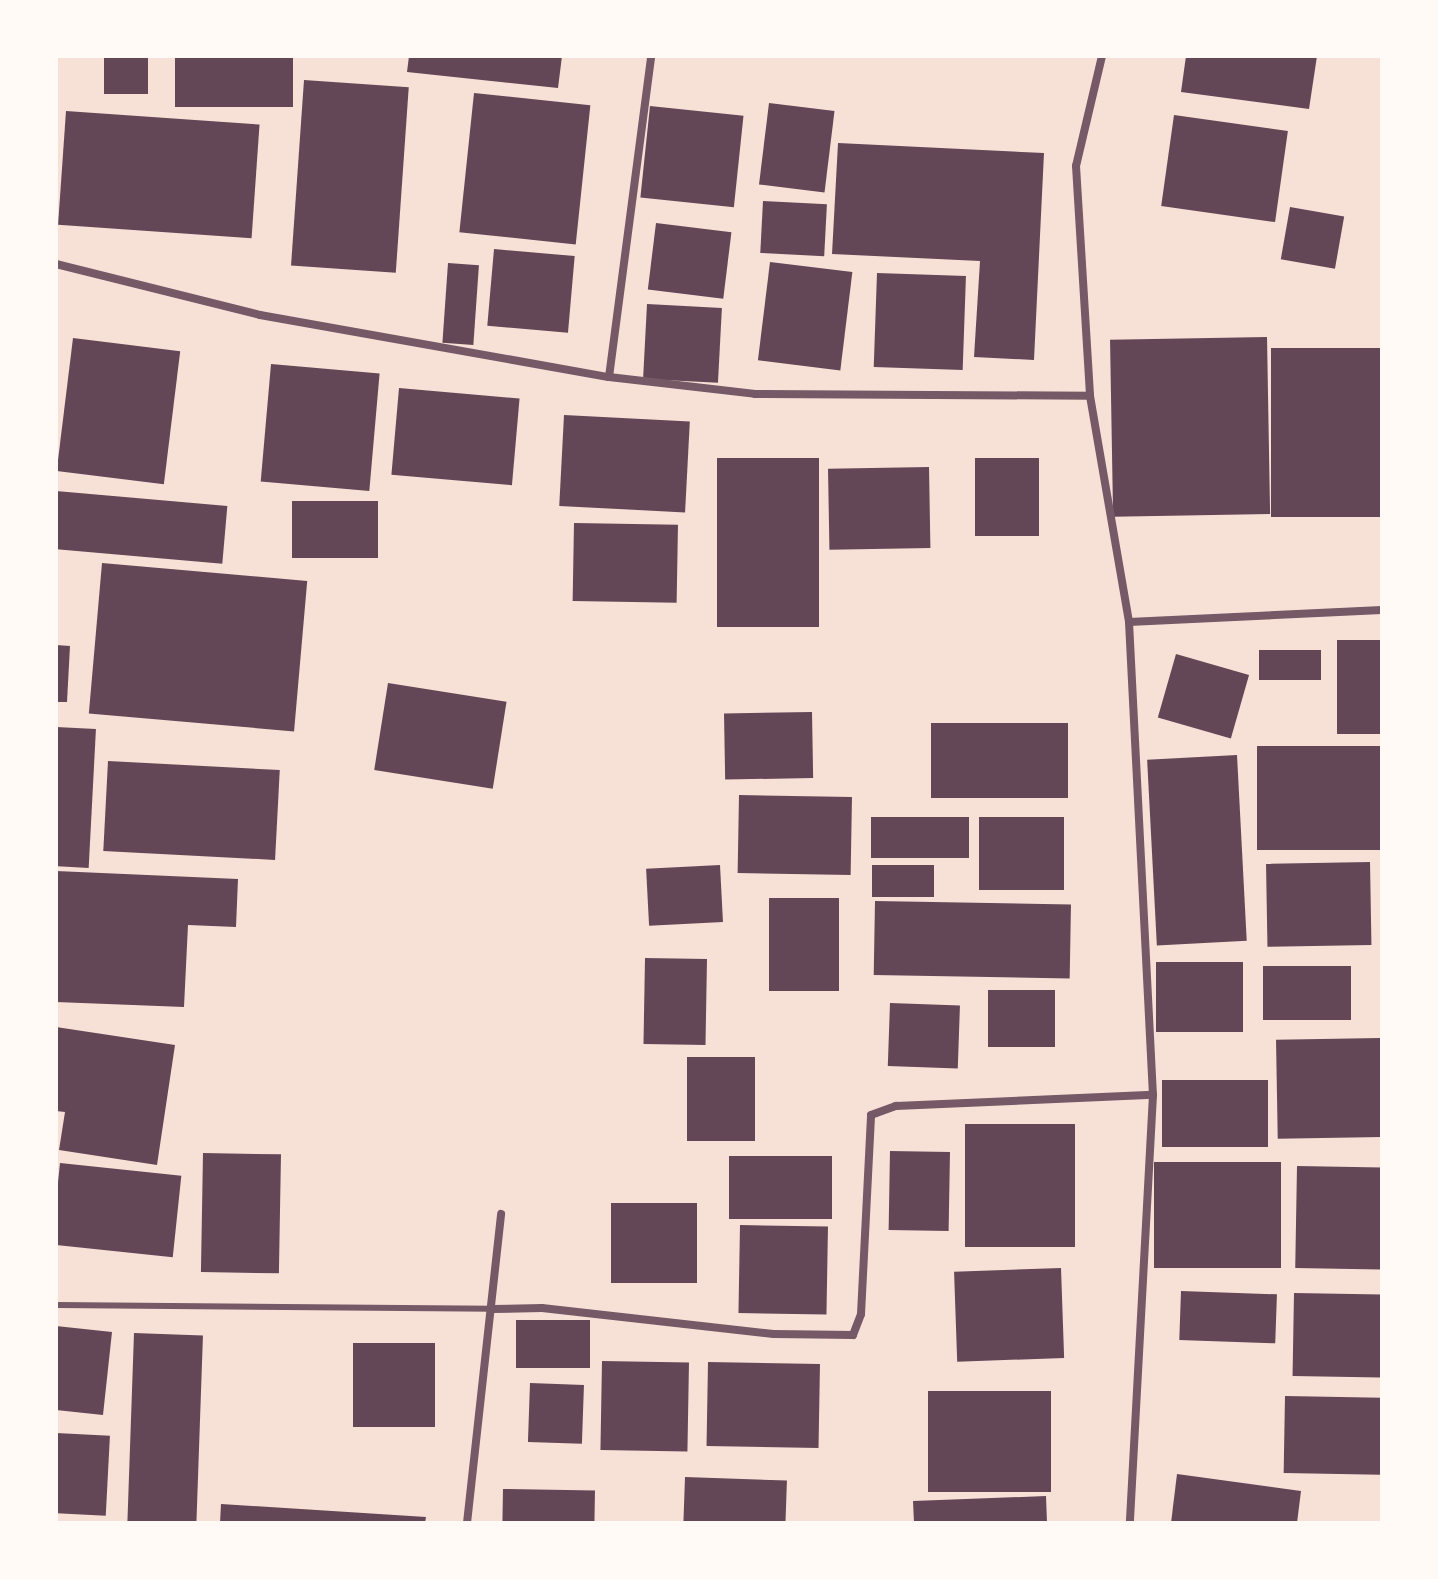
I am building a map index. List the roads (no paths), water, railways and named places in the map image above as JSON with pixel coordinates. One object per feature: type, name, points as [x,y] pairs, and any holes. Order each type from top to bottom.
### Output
[{"type":"street","points":[[609,377],[651,56]]},
{"type":"street","points":[[1102,56],[1076,166],[1090,396],[1129,622],[1153,1095],[1130,1523]]},
{"type":"street","points":[[56,264],[260,315],[609,377],[755,394],[1090,396]]},
{"type":"street","points":[[1129,622],[1382,610]]},
{"type":"street","points":[[492,1309],[542,1308],[774,1334],[853,1335],[861,1314],[871,1115],[896,1106],[1153,1095]]},
{"type":"street","points":[[467,1523],[501,1214]]},
{"type":"lane","points":[[56,1305],[492,1309]]}]
